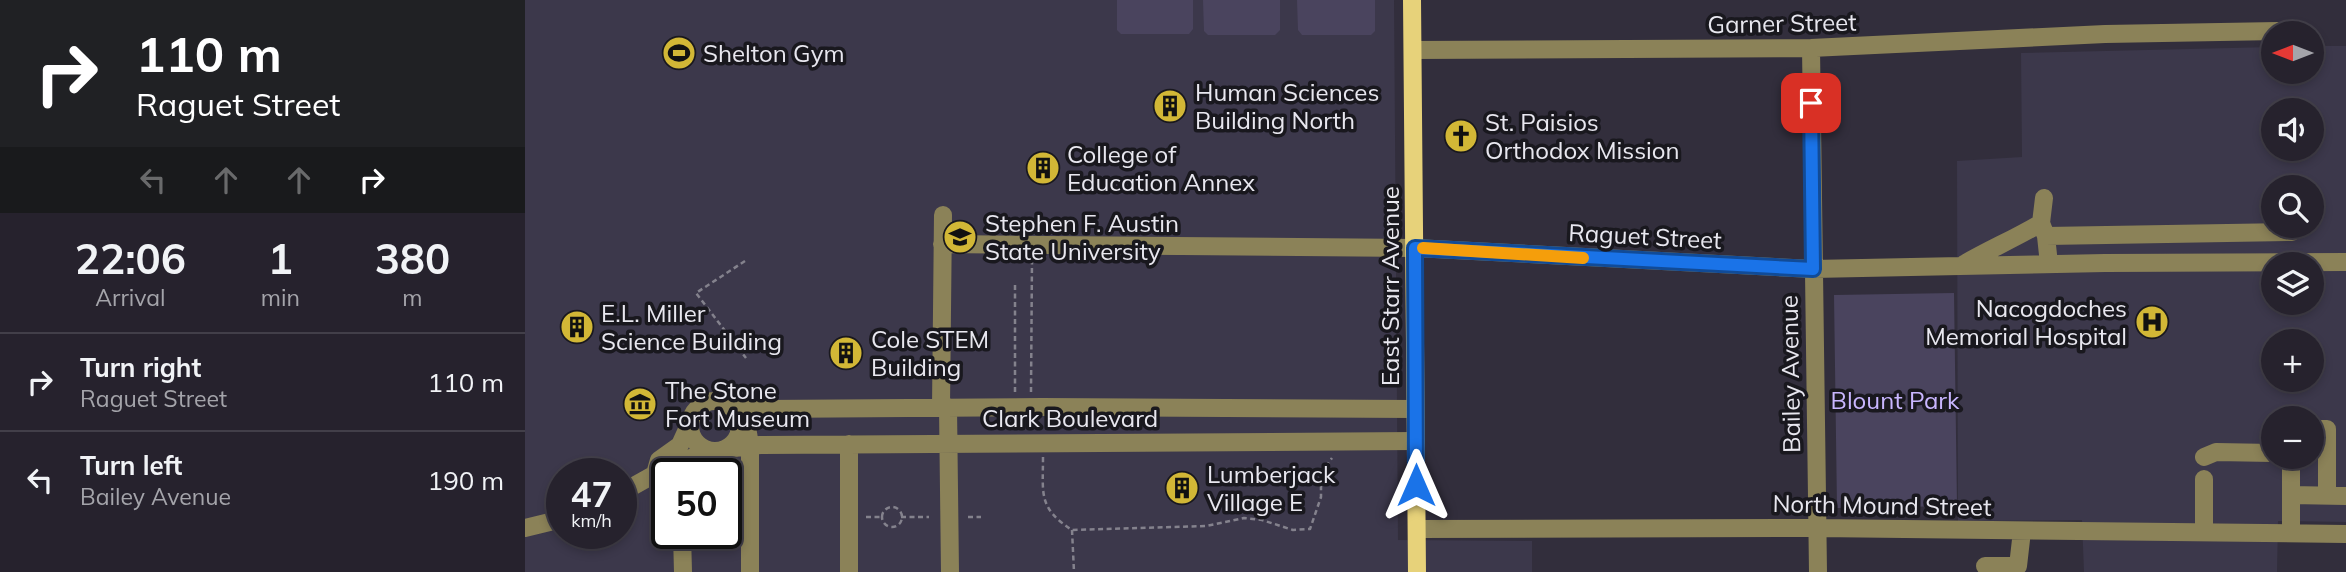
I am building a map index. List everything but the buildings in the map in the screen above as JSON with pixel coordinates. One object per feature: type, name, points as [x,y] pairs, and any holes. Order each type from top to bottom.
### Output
[{"type":"main road","name":"East Starr Avenue","points":[[1412,0],[1417,572]]},
{"type":"street","name":"Garner Street","points":[[1413,50],[1811,48],[2105,34],[2261,31]]},
{"type":"street","name":"Bailey Avenue","points":[[1811,48],[1818,572]]},
{"type":"street","points":[[2044,198],[2044,230],[2049,264]]},
{"type":"street","points":[[943,215],[944,407],[949,443],[950,572]]},
{"type":"street","points":[[1962,266],[1997,244],[2025,233],[2044,230],[2169,234],[2261,230]]},
{"type":"street","points":[[2169,234],[2169,262]]},
{"type":"street","name":"Raguet Street","points":[[942,244],[1415,248],[1813,269],[2261,262]]},
{"type":"street","name":"Raguet Street","points":[[2324,262],[2346,262]]},
{"type":"street","points":[[688,458],[692,415],[703,403],[711,401],[732,408],[747,427],[750,445],[750,572]]},
{"type":"street","points":[[690,425],[694,439],[700,446],[720,450],[738,438],[741,421],[732,408]]},
{"type":"street","name":"Clark Boulevard","points":[[732,408],[1415,409]]},
{"type":"street","points":[[662,458],[680,445],[690,425]]},
{"type":"street","points":[[2324,429],[2327,429],[2327,495]]},
{"type":"street","name":"Clark Boulevard","points":[[697,458],[701,454],[750,445],[1416,441]]},
{"type":"street","points":[[849,444],[849,572]]},
{"type":"street","points":[[2204,457],[2215,452],[2261,453]]},
{"type":"street","points":[[2291,469],[2291,533]]},
{"type":"street","points":[[2204,479],[2204,533]]},
{"type":"street","points":[[2291,495],[2346,496]]},
{"type":"street","points":[[525,528],[546,523]]},
{"type":"street","name":"North Mound Street","points":[[1417,529],[1818,528],[2346,534]]},
{"type":"street","points":[[1985,566],[2018,569],[2022,531]]},
{"type":"street","points":[[683,549],[683,572]]},
{"type":"path","points":[[745,261],[696,293],[746,358]]},
{"type":"path","points":[[1015,285],[1015,399]]},
{"type":"path","points":[[890,507],[899,510],[901,517],[898,524],[892,526],[884,523],[885,511],[890,507]]},
{"type":"path","points":[[866,517],[883,517]]},
{"type":"path","points":[[901,517],[929,517]]},
{"type":"path","points":[[968,517],[981,517]]},
{"type":"path","points":[[1072,530],[1074,572]]},
{"type":"shaded area","name":"Stephen F. Austin State University","points":[[525,0],[1394,0],[1398,540],[1532,541],[1532,572],[525,572]]},
{"type":"shaded area","name":"Nacogdoches Memorial Hospital","points":[[2324,46],[2346,46],[2346,522],[2278,521],[2277,572],[2084,572],[2082,520],[1958,521],[1957,161],[2022,157],[2021,53],[2261,47],[2261,84],[2324,84]]},
{"type":"green space","points":[[1117,0],[1193,0],[1193,29],[1189,34],[1121,34],[1117,30]]},
{"type":"green space","points":[[1203,0],[1280,0],[1280,30],[1275,35],[1208,35],[1204,31]]},
{"type":"green space","points":[[1297,0],[1375,0],[1375,31],[1371,35],[1302,35],[1298,30]]},
{"type":"green space","name":"Blount Park","points":[[1954,293],[1957,506],[1837,508],[1834,295]]},
{"type":"slow traffic","points":[[1423,248],[1583,258]]},
{"type":"place","name":"Shelton Gym","points":[[679,53]]},
{"type":"place","name":"Human Sciences Building North","points":[[1170,106]]},
{"type":"place","name":"St. Paisios Orthodox Mission","points":[[1461,136]]},
{"type":"place","name":"College of Education Annex","points":[[1043,168]]},
{"type":"place","name":"Stephen F. Austin State University","points":[[960,237]]},
{"type":"place","name":"Nacogdoches Memorial Hospital","points":[[2152,322]]},
{"type":"place","name":"E.L. Miller Science Building","points":[[577,327]]},
{"type":"place","name":"Cole STEM Building","points":[[846,353]]},
{"type":"place","name":"The Stone Fort Museum","points":[[640,404]]},
{"type":"place","name":"Lumberjack Village E","points":[[1182,488]]},
{"type":"route","points":[[1416,485],[1415,248],[1813,269],[1811,103]]}]
